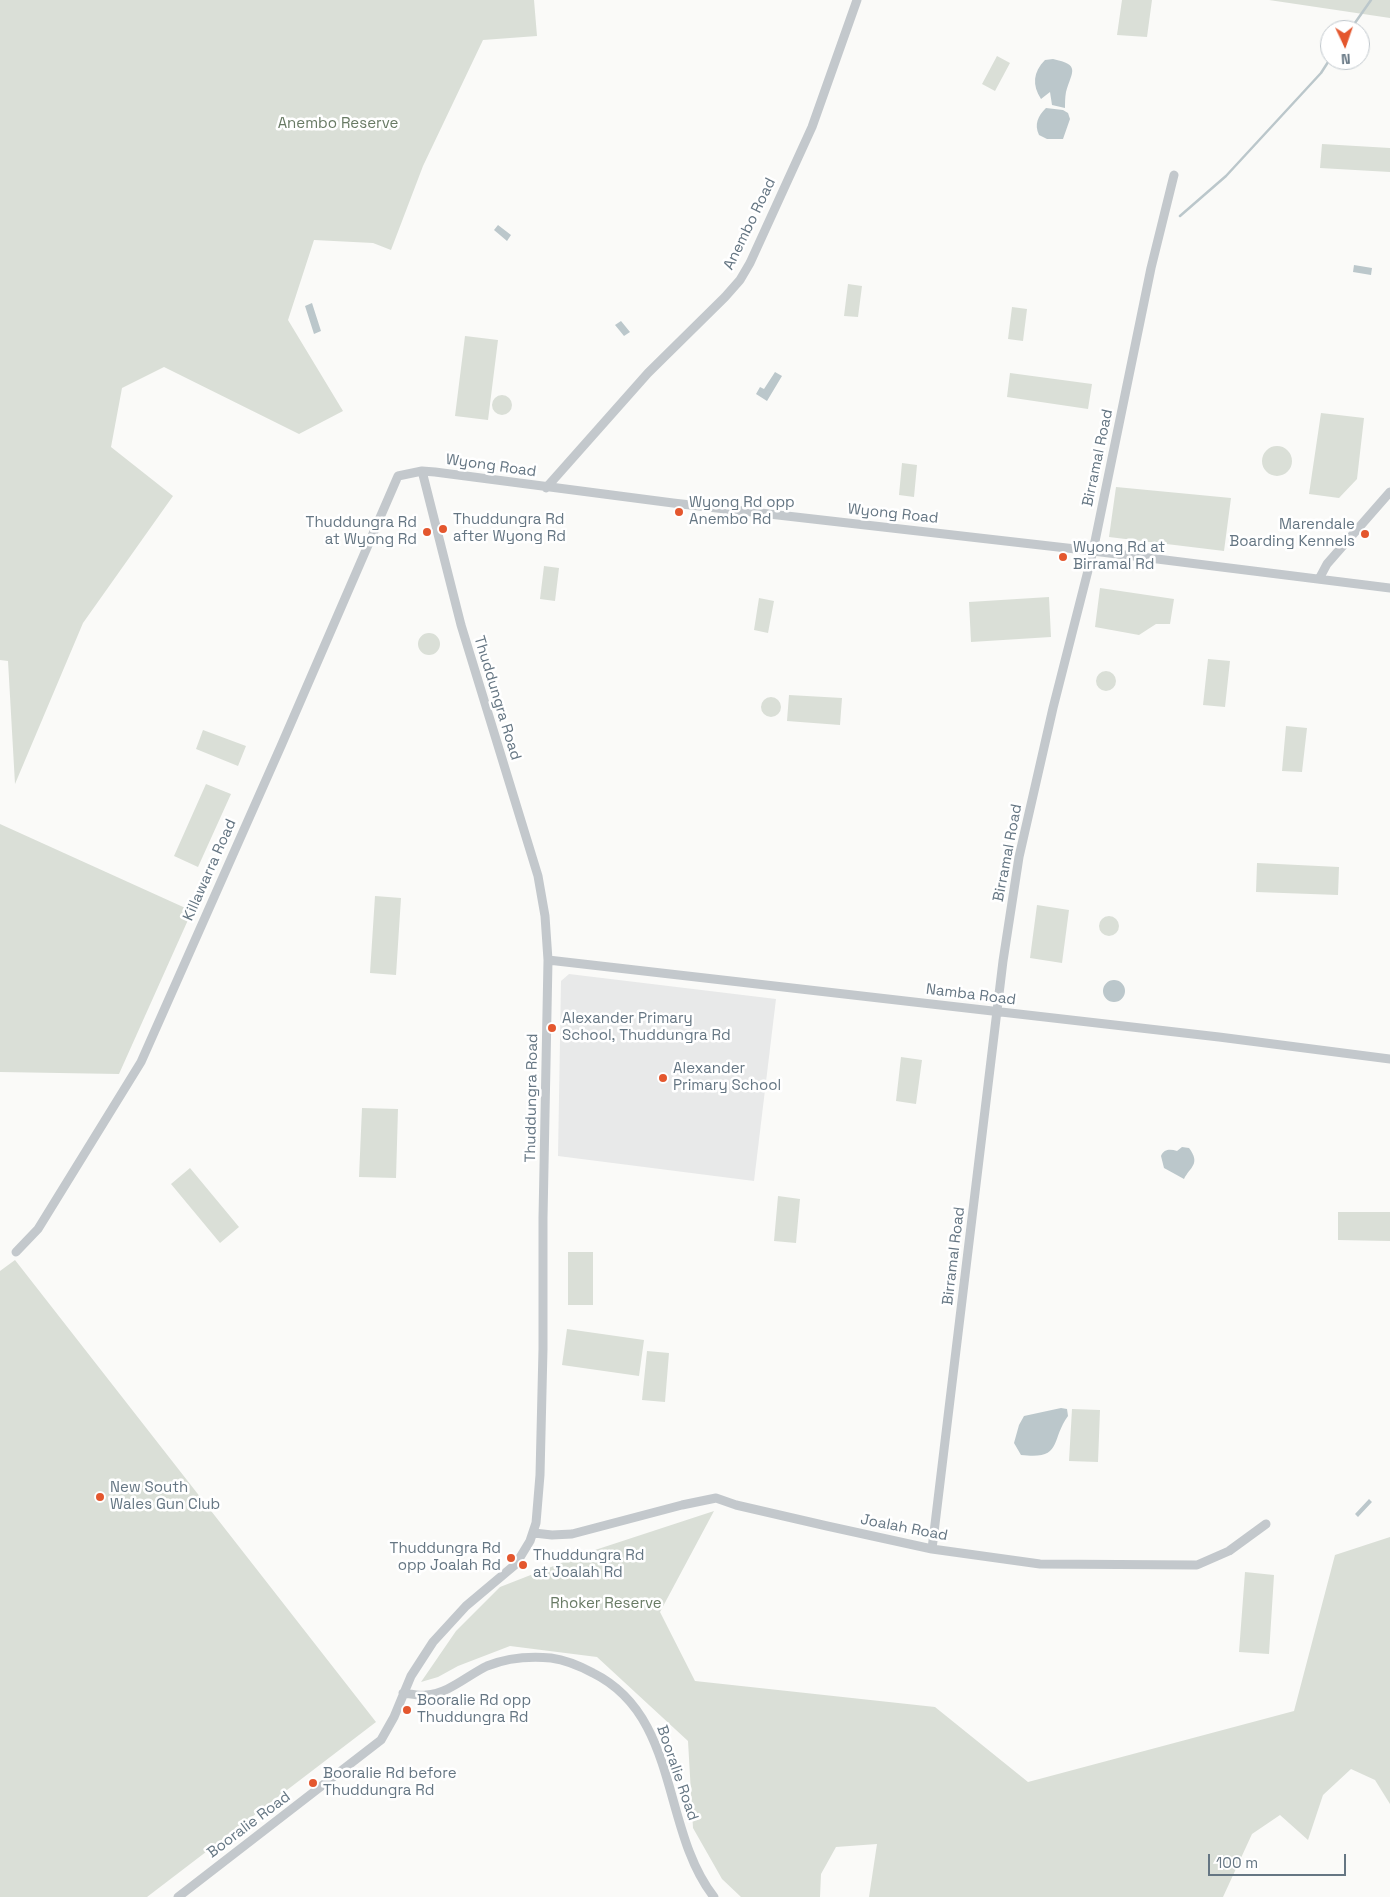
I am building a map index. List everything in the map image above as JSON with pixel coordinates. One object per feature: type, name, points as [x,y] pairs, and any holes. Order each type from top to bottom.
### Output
[{"type":"street","name":"Anembo Road","points":[[546,488],[619,404],[740,280],[750,263],[812,127],[857,0]]},
{"type":"street","name":"Birramal Road","points":[[932,1549],[1003,961],[1020,857],[1053,708],[1093,551],[1151,268],[1174,175]]},
{"type":"street","name":"Wyong Road","points":[[395,480],[404,473],[422,471],[546,488],[1093,551],[1390,588]]},
{"type":"street","name":"Thuddungra Road","points":[[403,1693],[417,1665],[441,1632],[466,1606],[516,1564],[527,1547],[534,1533],[536,1523],[540,1475],[548,960],[546,916],[538,876],[460,625],[422,471]]},
{"type":"street","name":"Killawarra Road","points":[[16,1252],[38,1229],[141,1062],[281,746],[395,480]]},
{"type":"street","points":[[1320,579],[1327,564],[1390,492]]},
{"type":"street","name":"Namba Road","points":[[548,960],[1219,1037],[1390,1059]]},
{"type":"street","name":"Joalah Road","points":[[534,1533],[552,1535],[572,1534],[716,1498],[736,1505],[932,1549],[1040,1564],[1197,1565],[1229,1552],[1266,1524]]},
{"type":"street","name":"Booralie Road","points":[[182,1896],[373,1748],[389,1728],[403,1693],[431,1694],[490,1665],[521,1658],[552,1658],[582,1668],[606,1680],[633,1703],[656,1746],[697,1872],[714,1897]]},
{"type":"shaded area","points":[[1053,59],[1068,64],[1072,70],[1066,92],[1065,108],[1052,105],[1050,92],[1041,99],[1036,89],[1035,79],[1038,69],[1045,60]]},
{"type":"shaded area","points":[[1046,108],[1063,110],[1068,113],[1070,119],[1063,139],[1047,139],[1039,135],[1038,120]]},
{"type":"shaded area","points":[[498,225],[511,235],[507,241],[494,230]]},
{"type":"shaded area","points":[[1354,265],[1372,268],[1371,275],[1353,272]]},
{"type":"shaded area","points":[[312,303],[321,331],[314,334],[305,306]]},
{"type":"shaded area","points":[[621,321],[630,332],[624,336],[615,325]]},
{"type":"shaded area","points":[[775,372],[782,376],[767,401],[756,394],[760,387],[764,389]]},
{"type":"shaded area","name":"Alexander Primary School","points":[[569,974],[776,999],[754,1181],[558,1156],[561,981]]},
{"type":"shaded area","points":[[1114,980],[1122,983],[1125,991],[1122,999],[1114,1002],[1106,999],[1103,991],[1106,983]]},
{"type":"shaded area","points":[[1182,1147],[1189,1148],[1194,1158],[1193,1165],[1184,1179],[1164,1168],[1161,1156],[1166,1151],[1177,1151]]},
{"type":"shaded area","points":[[1061,1408],[1067,1409],[1068,1416],[1054,1447],[1044,1455],[1021,1455],[1014,1443],[1019,1425],[1024,1416]]},
{"type":"shaded area","points":[[1369,1499],[1372,1502],[1358,1517],[1355,1514]]},
{"type":"green space","name":"Anembo Reserve","points":[[0,0],[534,0],[537,36],[483,40],[423,166],[391,250],[373,243],[314,240],[288,320],[343,411],[299,434],[164,367],[122,388],[111,447],[173,496],[83,623],[15,784],[8,661],[0,660]]},
{"type":"green space","points":[[1122,0],[1152,0],[1147,37],[1117,35]]},
{"type":"green space","points":[[1269,0],[1390,0],[1390,18]]},
{"type":"green space","points":[[997,56],[1010,63],[995,91],[982,84]]},
{"type":"green space","points":[[1322,144],[1390,148],[1390,172],[1320,168]]},
{"type":"green space","points":[[848,284],[862,286],[858,317],[844,316]]},
{"type":"green space","points":[[1012,307],[1027,309],[1023,341],[1008,339]]},
{"type":"green space","points":[[465,336],[498,340],[488,420],[455,416]]},
{"type":"green space","points":[[1010,373],[1092,384],[1088,409],[1007,397]]},
{"type":"green space","points":[[502,395],[509,398],[512,405],[509,412],[502,415],[495,412],[492,405],[495,398]]},
{"type":"green space","points":[[1321,413],[1364,418],[1357,479],[1339,498],[1309,494]]},
{"type":"green space","points":[[1277,446],[1288,450],[1292,461],[1288,472],[1277,476],[1266,472],[1262,461],[1266,450]]},
{"type":"green space","points":[[902,463],[917,465],[914,497],[899,495]]},
{"type":"green space","points":[[1116,487],[1231,498],[1224,551],[1109,537]]},
{"type":"green space","points":[[544,566],[559,568],[555,601],[540,599]]},
{"type":"green space","points":[[1100,588],[1174,599],[1170,624],[1156,624],[1139,635],[1095,627]]},
{"type":"green space","points":[[1049,597],[1051,637],[971,642],[969,602]]},
{"type":"green space","points":[[759,598],[774,601],[768,633],[754,630]]},
{"type":"green space","points":[[429,633],[437,636],[440,644],[437,652],[429,655],[421,652],[418,644],[421,636]]},
{"type":"green space","points":[[1208,659],[1230,661],[1225,707],[1203,705]]},
{"type":"green space","points":[[1106,671],[1113,674],[1116,681],[1113,688],[1106,691],[1099,688],[1096,681],[1099,674]]},
{"type":"green space","points":[[789,695],[842,698],[840,725],[787,721]]},
{"type":"green space","points":[[771,697],[778,700],[781,707],[778,714],[771,717],[764,714],[761,707],[764,700]]},
{"type":"green space","points":[[1286,726],[1307,728],[1302,772],[1282,771]]},
{"type":"green space","points":[[203,730],[246,746],[238,766],[196,749]]},
{"type":"green space","points":[[206,784],[231,794],[198,867],[174,856]]},
{"type":"green space","points":[[0,824],[192,911],[119,1074],[0,1072]]},
{"type":"green space","points":[[1257,863],[1339,867],[1338,895],[1256,892]]},
{"type":"green space","points":[[375,896],[401,898],[396,975],[370,973]]},
{"type":"green space","points":[[1037,905],[1069,910],[1062,963],[1030,958]]},
{"type":"green space","points":[[1109,916],[1116,919],[1119,926],[1116,933],[1109,936],[1102,933],[1099,926],[1102,919]]},
{"type":"green space","points":[[901,1057],[922,1060],[916,1104],[896,1101]]},
{"type":"green space","points":[[362,1108],[398,1109],[396,1178],[359,1177]]},
{"type":"green space","points":[[190,1168],[239,1227],[220,1243],[171,1184]]},
{"type":"green space","points":[[778,1196],[800,1199],[796,1243],[774,1241]]},
{"type":"green space","points":[[1338,1212],[1390,1212],[1390,1241],[1338,1240]]},
{"type":"green space","points":[[568,1252],[593,1252],[593,1305],[568,1305]]},
{"type":"green space","name":"New South Wales Gun Club","points":[[15,1260],[376,1722],[147,1897],[0,1897],[0,1271]]},
{"type":"green space","points":[[567,1329],[644,1340],[639,1376],[562,1365]]},
{"type":"green space","points":[[647,1351],[669,1353],[665,1402],[642,1400]]},
{"type":"green space","points":[[1072,1409],[1100,1410],[1098,1462],[1069,1461]]},
{"type":"green space","name":"Rhoker Reserve","points":[[714,1511],[660,1612],[695,1681],[935,1707],[1028,1782],[1294,1711],[1335,1555],[1390,1537],[1390,1804],[1375,1780],[1351,1769],[1323,1795],[1308,1840],[1280,1815],[1252,1834],[1223,1897],[869,1897],[877,1844],[836,1847],[821,1874],[820,1897],[741,1897],[722,1879],[693,1828],[688,1741],[597,1657],[510,1646],[458,1666],[438,1677],[421,1682],[456,1631],[500,1587],[592,1551]]},
{"type":"green space","points":[[1245,1572],[1274,1575],[1269,1654],[1239,1652]]},
{"type":"waterway","points":[[1357,20],[1371,0]]},
{"type":"waterway","points":[[1180,216],[1226,176],[1323,70]]},
{"type":"place","name":"Wyong Rd opp Anembo Rd","points":[[679,512]]},
{"type":"place","name":"Thuddungra Rd after Wyong Rd","points":[[443,529]]},
{"type":"place","name":"Thuddungra Rd at Wyong Rd","points":[[427,532]]},
{"type":"place","name":"Marendale Boarding Kennels","points":[[1365,534]]},
{"type":"place","name":"Wyong Rd at Birramal Rd","points":[[1063,557]]},
{"type":"place","name":"Alexander Primary School, Thuddungra Rd","points":[[552,1028]]},
{"type":"place","name":"Alexander Primary School","points":[[663,1078]]},
{"type":"place","name":"New South Wales Gun Club","points":[[100,1497]]},
{"type":"place","name":"Thuddungra Rd opp Joalah Rd","points":[[511,1558]]},
{"type":"place","name":"Thuddungra Rd at Joalah Rd","points":[[523,1565]]},
{"type":"place","name":"Booralie Rd opp Thuddungra Rd","points":[[407,1710]]},
{"type":"place","name":"Booralie Rd before Thuddungra Rd","points":[[313,1783]]}]
